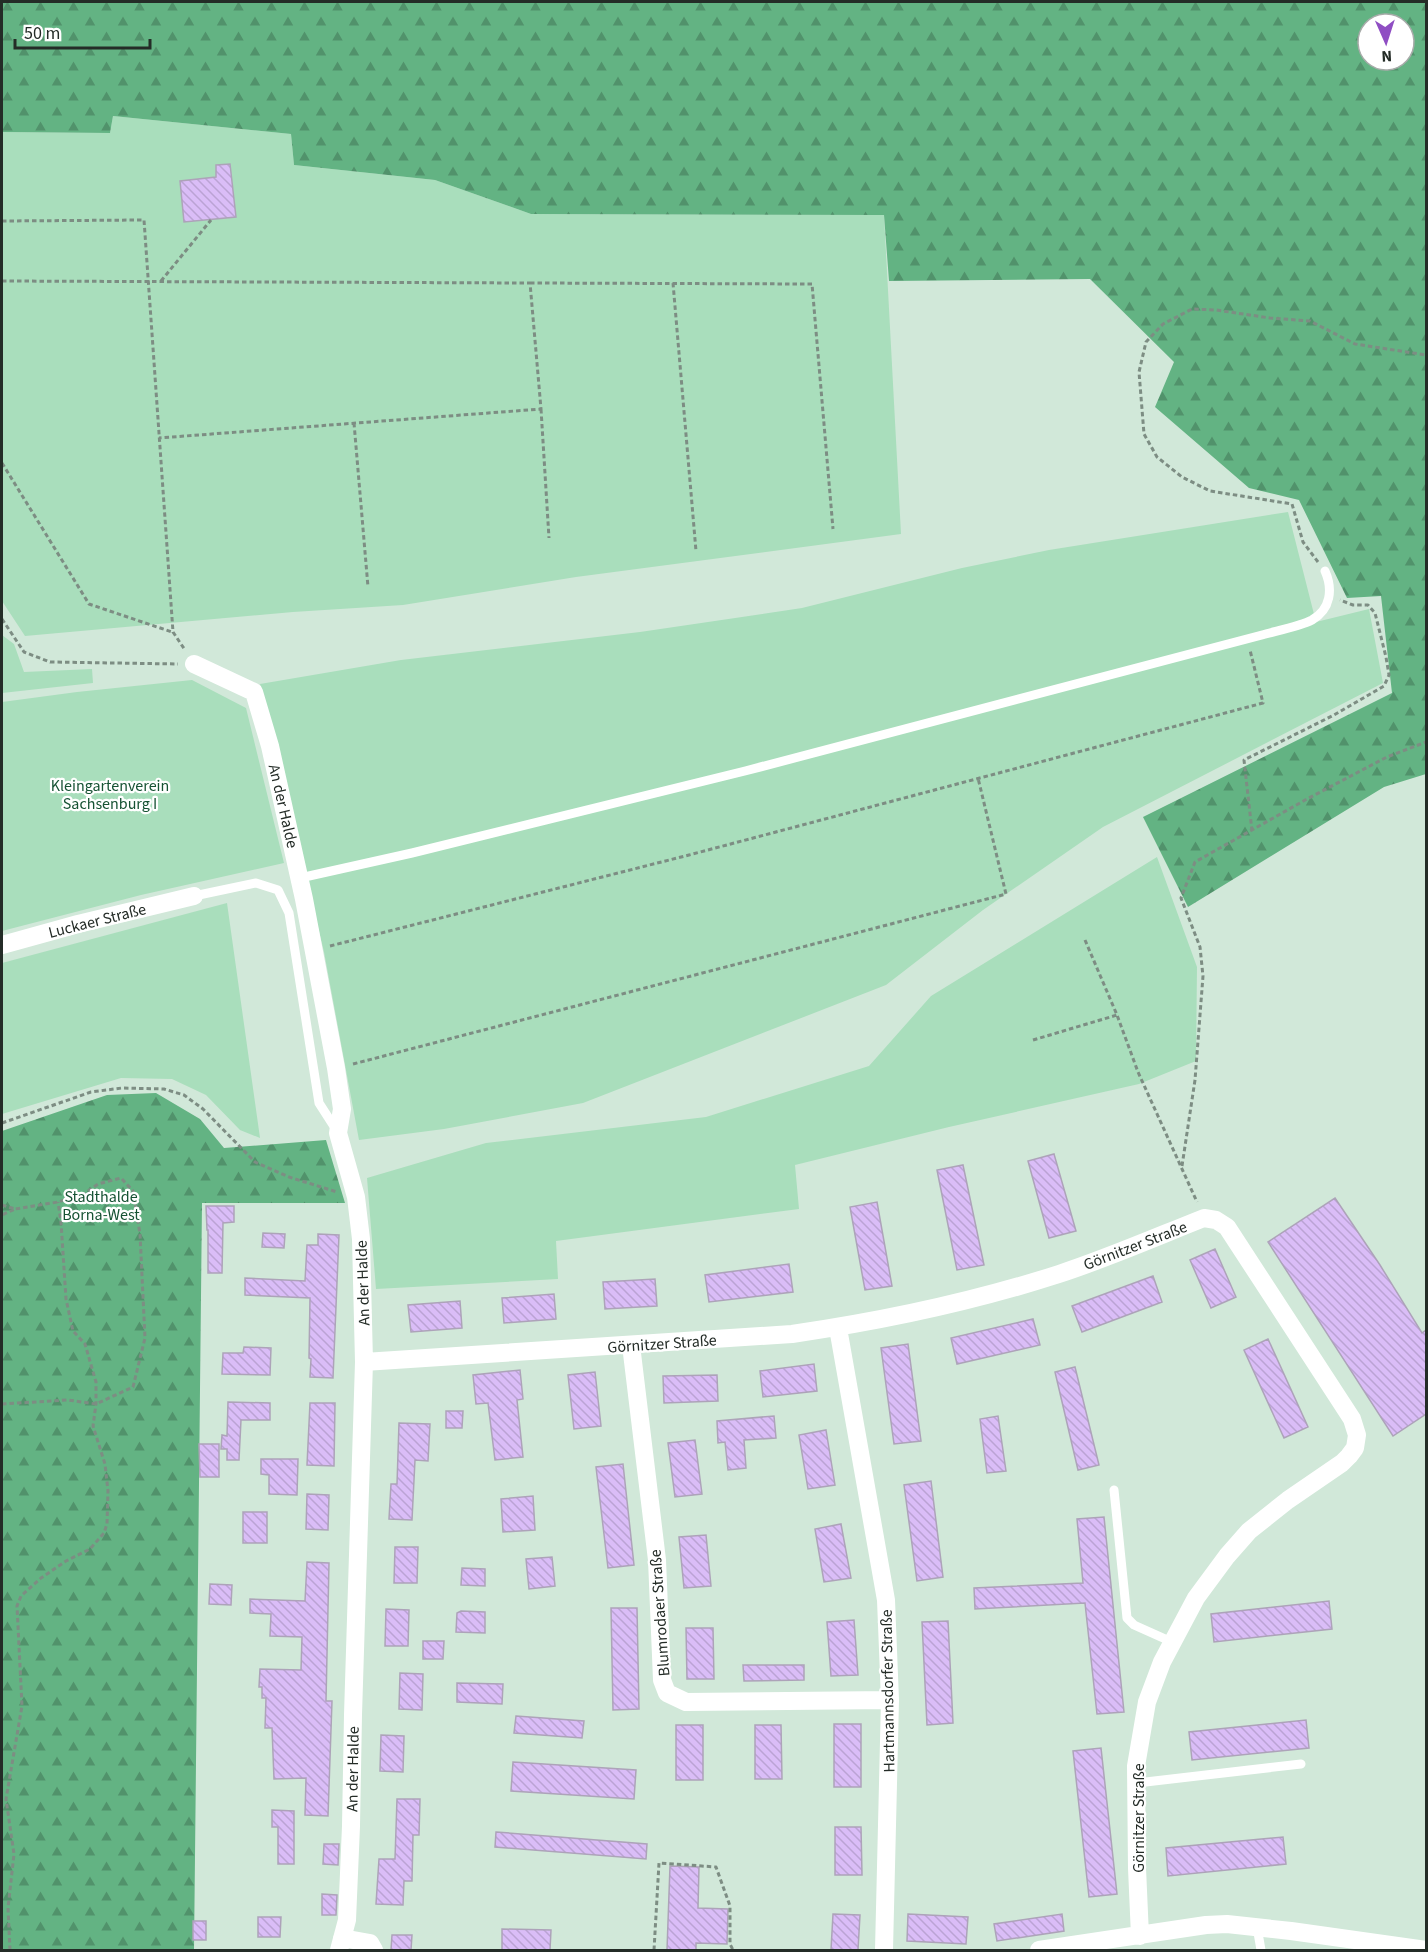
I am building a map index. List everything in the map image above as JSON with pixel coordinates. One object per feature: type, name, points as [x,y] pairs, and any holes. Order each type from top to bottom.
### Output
[{"type":"street","name":"An der Halde","points":[[194,664],[254,692],[270,746],[300,878],[336,1068],[342,1109],[339,1133],[356,1197],[362,1250],[364,1362],[347,1920],[340,1944]]},
{"type":"street","name":"Luckaer Straße","points":[[2,945],[194,896]]},
{"type":"street","name":"Görnitzer Straße","points":[[364,1362],[631,1346],[792,1334],[838,1328],[935,1309],[1010,1290],[1062,1273],[1204,1218],[1216,1220],[1227,1227],[1352,1419],[1357,1435],[1355,1448],[1342,1462],[1288,1500],[1250,1531],[1227,1556],[1196,1598],[1162,1662],[1147,1702],[1136,1766],[1140,1936]]},
{"type":"street","name":"Hartmannsdorfer Straße","points":[[838,1328],[886,1600],[890,1700],[884,1950]]},
{"type":"street","name":"Blumrodaer Straße","points":[[631,1346],[657,1560],[662,1680],[667,1693],[686,1701],[890,1700]]},
{"type":"street","points":[[1039,1950],[1206,1925],[1227,1924],[1357,1945],[1426,1950]]},
{"type":"street","points":[[340,1944],[370,1943],[374,1950]]},
{"type":"lane","points":[[300,878],[412,853],[745,771],[1312,620],[1324,608],[1330,595],[1330,583],[1325,571]]},
{"type":"lane","points":[[194,896],[256,882],[278,890],[289,913],[319,1103],[339,1133]]},
{"type":"lane","points":[[1114,1490],[1127,1618],[1134,1625],[1172,1642]]},
{"type":"lane","points":[[1137,1783],[1301,1764]]},
{"type":"lane","points":[[1257,1928],[1261,1950]]},
{"type":"path","points":[[2,221],[144,219],[173,632],[194,664]]},
{"type":"path","points":[[160,281],[211,220]]},
{"type":"path","points":[[2,281],[812,284],[833,529]]},
{"type":"path","points":[[530,282],[549,538]]},
{"type":"path","points":[[673,283],[696,551]]},
{"type":"path","points":[[1325,571],[1303,542],[1292,504],[1210,491],[1182,477],[1157,457],[1144,434],[1139,372],[1146,342],[1162,324],[1192,309],[1216,310],[1310,321],[1354,344],[1426,355]]},
{"type":"path","points":[[159,438],[541,409]]},
{"type":"path","points":[[354,423],[368,587]]},
{"type":"path","points":[[2,463],[89,604],[173,632]]},
{"type":"path","points":[[1252,831],[1244,760],[1334,715],[1384,686],[1389,675],[1375,613],[1368,605],[1353,605],[1330,595]]},
{"type":"path","points":[[2,620],[24,652],[51,662],[194,664]]},
{"type":"path","points":[[314,950],[689,855],[1263,703],[1247,639]]},
{"type":"path","points":[[1182,1166],[1195,1080],[1203,976],[1200,947],[1181,898],[1195,862],[1387,757],[1426,742]]},
{"type":"path","points":[[336,1068],[1006,894],[978,778]]},
{"type":"path","points":[[1085,940],[1138,1072],[1204,1218]]},
{"type":"path","points":[[1033,1040],[1117,1015]]},
{"type":"path","points":[[2,1123],[91,1092],[122,1088],[164,1089],[184,1095],[203,1109],[255,1162],[289,1178],[356,1197]]},
{"type":"path","points":[[2,1215],[15,1209],[58,1202],[82,1195],[98,1184],[121,1178],[133,1191],[140,1234],[145,1338],[133,1387],[96,1404],[68,1401],[2,1404]]},
{"type":"path","points":[[10,1950],[8,1908],[14,1854],[6,1799],[22,1706],[17,1606],[21,1596],[41,1578],[66,1561],[90,1549],[104,1533],[107,1524],[108,1491],[105,1464],[93,1426],[96,1382],[85,1344],[73,1331],[66,1299],[58,1202]]},
{"type":"path","points":[[2,1205],[15,1209]]},
{"type":"path","points":[[654,1950],[659,1863],[716,1867],[730,1906],[730,1944],[733,1950]]},
{"type":"green space","points":[[2,2],[1426,2],[1426,774],[1384,787],[1188,907],[1143,817],[1392,693],[1381,596],[1347,598],[1299,500],[1249,488],[1155,407],[1174,362],[1090,279],[889,281],[884,215],[531,214],[435,180],[294,165],[291,134],[113,116],[110,133],[2,132]]},
{"type":"green space","points":[[113,116],[291,134],[294,165],[435,180],[531,214],[884,215],[901,534],[576,577],[403,605],[293,612],[25,636],[2,601],[2,132],[110,133]]},
{"type":"green space","points":[[1288,512],[1316,622],[1369,609],[1383,683],[1103,827],[983,910],[886,985],[583,1103],[444,1129],[359,1140],[324,952],[260,684],[401,660],[640,632],[802,608],[962,568],[1049,550]]},
{"type":"green space","points":[[2,635],[14,644],[24,672],[92,669],[93,683],[2,693]]},
{"type":"green space","name":"Kleingartenverein Sachsenburg I","points":[[192,680],[246,708],[284,863],[141,895],[2,931],[2,702]]},
{"type":"green space","points":[[1157,857],[1197,967],[1196,1061],[1139,1084],[795,1165],[799,1209],[556,1241],[558,1279],[376,1289],[367,1178],[486,1143],[706,1117],[869,1066],[931,996]]},
{"type":"green space","points":[[227,903],[260,1138],[240,1130],[206,1095],[172,1079],[121,1078],[2,1114],[2,963]]},
{"type":"green space","name":"Stadthalde Borna-West","points":[[156,1093],[200,1119],[224,1148],[326,1140],[345,1203],[202,1203],[194,1950],[2,1950],[2,1131],[107,1095]]},
{"type":"building","points":[[230,164],[236,217],[184,222],[180,181],[216,177],[216,165]]},
{"type":"building","points":[[1054,1154],[1076,1231],[1049,1238],[1028,1161]]},
{"type":"building","points":[[963,1165],[984,1265],[957,1270],[937,1170]]},
{"type":"building","points":[[1335,1198],[1422,1333],[1426,1330],[1426,1414],[1393,1436],[1268,1242]]},
{"type":"building","points":[[877,1202],[892,1286],[865,1290],[850,1207]]},
{"type":"building","points":[[206,1206],[234,1206],[234,1222],[223,1223],[222,1273],[208,1273]]},
{"type":"building","points":[[263,1233],[285,1234],[284,1248],[262,1247]]},
{"type":"building","points":[[318,1234],[339,1235],[333,1378],[310,1377],[310,1298],[245,1295],[245,1278],[305,1281],[307,1245],[318,1245]]},
{"type":"building","points":[[1215,1249],[1236,1297],[1211,1308],[1190,1260]]},
{"type":"building","points":[[789,1264],[793,1292],[709,1302],[705,1275]]},
{"type":"building","points":[[1153,1276],[1162,1302],[1082,1332],[1072,1306]]},
{"type":"building","points":[[655,1279],[657,1306],[605,1309],[603,1282]]},
{"type":"building","points":[[554,1294],[556,1319],[504,1323],[502,1298]]},
{"type":"building","points":[[460,1301],[462,1328],[411,1332],[408,1305]]},
{"type":"building","points":[[1033,1319],[1040,1345],[957,1364],[951,1338]]},
{"type":"building","points":[[1268,1339],[1308,1427],[1284,1438],[1244,1350]]},
{"type":"building","points":[[908,1344],[921,1441],[894,1444],[881,1348]]},
{"type":"building","points":[[244,1347],[271,1348],[270,1375],[222,1374],[223,1353],[243,1353]]},
{"type":"building","points":[[814,1364],[817,1391],[763,1397],[760,1371]]},
{"type":"building","points":[[1075,1367],[1099,1465],[1078,1470],[1055,1372]]},
{"type":"building","points":[[520,1370],[523,1399],[517,1400],[523,1457],[495,1460],[488,1403],[476,1404],[473,1375]]},
{"type":"building","points":[[595,1372],[601,1426],[574,1429],[568,1375]]},
{"type":"building","points":[[717,1375],[718,1401],[664,1403],[663,1376]]},
{"type":"building","points":[[228,1402],[270,1403],[270,1420],[241,1420],[239,1460],[227,1460],[227,1449],[221,1449],[222,1435],[227,1436]]},
{"type":"building","points":[[310,1403],[335,1403],[334,1466],[307,1465]]},
{"type":"building","points":[[446,1411],[463,1411],[462,1428],[446,1428]]},
{"type":"building","points":[[774,1416],[776,1438],[744,1440],[746,1468],[728,1470],[725,1442],[718,1443],[717,1421]]},
{"type":"building","points":[[998,1416],[1006,1471],[987,1473],[980,1419]]},
{"type":"building","points":[[399,1423],[430,1424],[428,1461],[415,1460],[412,1520],[389,1519],[391,1484],[397,1484]]},
{"type":"building","points":[[826,1430],[835,1485],[808,1489],[799,1435]]},
{"type":"building","points":[[695,1440],[702,1494],[675,1497],[668,1443]]},
{"type":"building","points":[[199,1444],[219,1444],[219,1477],[200,1477]]},
{"type":"building","points":[[261,1459],[298,1459],[297,1495],[269,1494],[269,1475],[261,1474]]},
{"type":"building","points":[[623,1464],[634,1565],[608,1568],[596,1467]]},
{"type":"building","points":[[931,1481],[943,1577],[917,1581],[904,1485]]},
{"type":"building","points":[[307,1494],[329,1495],[328,1530],[306,1529]]},
{"type":"building","points":[[533,1496],[535,1530],[503,1532],[501,1499]]},
{"type":"building","points":[[243,1512],[267,1512],[267,1543],[243,1543]]},
{"type":"building","points":[[1104,1517],[1124,1712],[1097,1714],[1085,1603],[975,1609],[974,1588],[1083,1583],[1077,1519]]},
{"type":"building","points":[[841,1524],[851,1578],[824,1582],[815,1529]]},
{"type":"building","points":[[706,1535],[711,1586],[684,1588],[679,1537]]},
{"type":"building","points":[[395,1547],[418,1547],[417,1583],[394,1583]]},
{"type":"building","points":[[552,1557],[555,1586],[529,1589],[526,1559]]},
{"type":"building","points":[[307,1562],[329,1563],[326,1701],[332,1701],[328,1816],[305,1815],[306,1778],[274,1779],[272,1728],[265,1728],[266,1698],[262,1698],[262,1687],[259,1687],[260,1669],[301,1670],[302,1637],[270,1636],[271,1614],[250,1613],[250,1599],[305,1601]]},
{"type":"building","points":[[462,1568],[485,1569],[485,1586],[461,1585]]},
{"type":"building","points":[[210,1584],[232,1585],[231,1605],[209,1604]]},
{"type":"building","points":[[1329,1601],[1332,1629],[1214,1642],[1211,1614]]},
{"type":"building","points":[[611,1608],[637,1608],[639,1709],[613,1710]]},
{"type":"building","points":[[386,1609],[409,1610],[408,1646],[385,1646]]},
{"type":"building","points":[[461,1611],[485,1612],[485,1633],[456,1632],[457,1613]]},
{"type":"building","points":[[854,1620],[858,1675],[831,1676],[827,1622]]},
{"type":"building","points":[[948,1621],[953,1723],[927,1725],[922,1622]]},
{"type":"building","points":[[686,1628],[713,1628],[714,1679],[687,1679]]},
{"type":"building","points":[[423,1641],[444,1641],[443,1659],[423,1659]]},
{"type":"building","points":[[743,1665],[804,1665],[804,1680],[744,1681]]},
{"type":"building","points":[[400,1673],[423,1674],[422,1710],[399,1709]]},
{"type":"building","points":[[457,1683],[503,1684],[502,1704],[457,1702]]},
{"type":"building","points":[[516,1716],[584,1721],[582,1738],[514,1733]]},
{"type":"building","points":[[1306,1720],[1309,1748],[1192,1760],[1189,1732]]},
{"type":"building","points":[[834,1724],[861,1724],[861,1787],[834,1787]]},
{"type":"building","points":[[676,1725],[703,1725],[703,1780],[676,1780]]},
{"type":"building","points":[[755,1725],[781,1725],[782,1779],[755,1779]]},
{"type":"building","points":[[381,1735],[404,1736],[403,1772],[380,1771]]},
{"type":"building","points":[[1101,1748],[1117,1894],[1089,1897],[1073,1751]]},
{"type":"building","points":[[513,1762],[636,1770],[634,1799],[511,1791]]},
{"type":"building","points":[[397,1799],[420,1799],[419,1835],[413,1835],[412,1881],[404,1881],[403,1905],[376,1904],[379,1859],[395,1859]]},
{"type":"building","points":[[272,1810],[294,1811],[294,1864],[278,1864],[278,1827],[272,1827]]},
{"type":"building","points":[[835,1827],[861,1827],[862,1875],[835,1875]]},
{"type":"building","points":[[496,1832],[647,1844],[646,1859],[495,1847]]},
{"type":"building","points":[[1283,1837],[1286,1864],[1168,1876],[1166,1848]]},
{"type":"building","points":[[324,1844],[339,1844],[338,1865],[323,1864]]},
{"type":"building","points":[[670,1866],[699,1867],[698,1908],[728,1909],[727,1944],[696,1943],[696,1950],[667,1950]]},
{"type":"building","points":[[322,1894],[337,1895],[336,1915],[322,1915]]},
{"type":"building","points":[[833,1914],[860,1915],[858,1950],[831,1950]]},
{"type":"building","points":[[908,1914],[968,1917],[966,1944],[907,1941]]},
{"type":"building","points":[[1062,1914],[1064,1931],[997,1941],[994,1924]]},
{"type":"building","points":[[258,1917],[281,1917],[280,1937],[258,1937]]},
{"type":"building","points":[[193,1921],[206,1921],[206,1940],[193,1940]]},
{"type":"building","points":[[502,1929],[551,1930],[550,1950],[502,1950]]},
{"type":"building","points":[[392,1935],[412,1935],[411,1950],[391,1950]]}]
